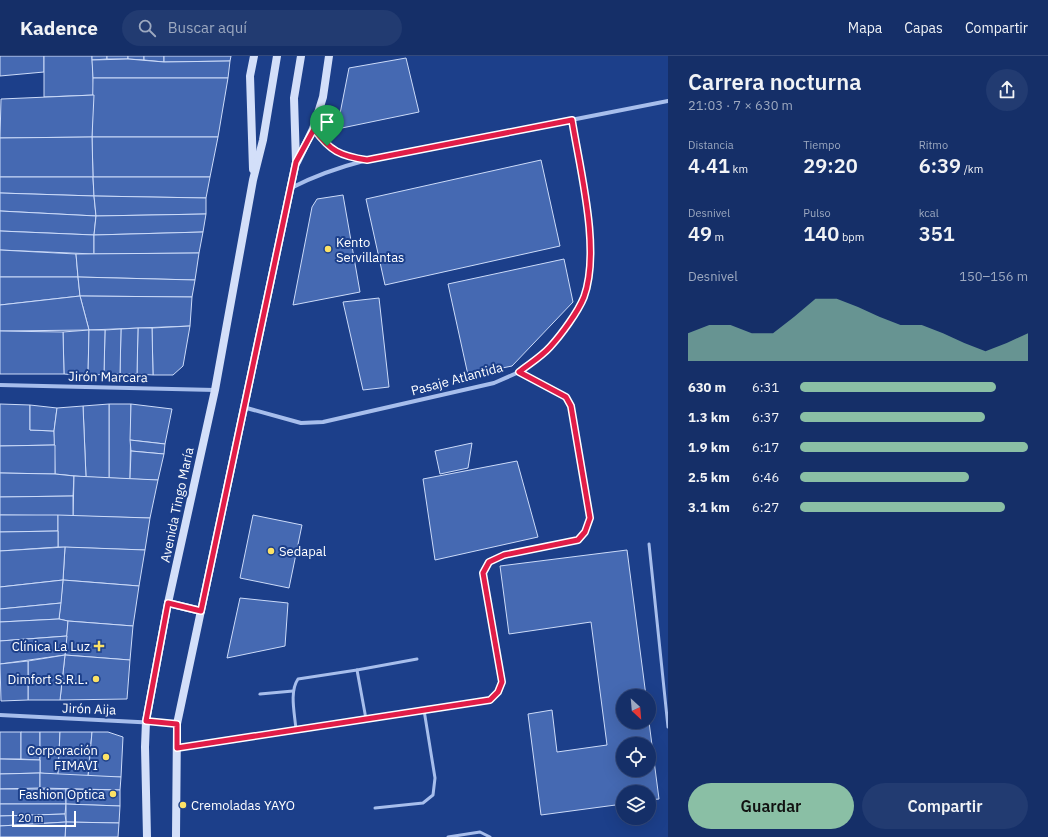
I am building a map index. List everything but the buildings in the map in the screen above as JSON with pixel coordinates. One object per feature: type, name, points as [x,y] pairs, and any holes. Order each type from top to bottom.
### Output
[{"type":"main road","name":"Avenida Tingo María","points":[[253,180],[250,76],[254,56]]},
{"type":"main road","name":"Avenida Tingo María","points":[[146,837],[146,721],[168,603],[214,390],[253,180],[263,140],[277,56]]},
{"type":"main road","points":[[176,837],[177,724],[296,162],[294,98],[301,56]]},
{"type":"main road","points":[[296,162],[314,129],[330,56]]},
{"type":"main road","points":[[168,603],[201,611]]},
{"type":"street","points":[[291,188],[334,169],[367,160],[668,101]]},
{"type":"street","name":"Pasaje Atlantida","points":[[243,407],[301,423],[323,422],[494,383],[519,372],[549,348],[570,321],[584,298],[591,268],[589,227],[572,120]]},
{"type":"street","points":[[314,129],[327,146],[346,157],[367,160]]},
{"type":"street","name":"Jirón Marcara","points":[[0,385],[214,390]]},
{"type":"street","name":"Jirón Aija","points":[[0,715],[146,721],[177,724]]},
{"type":"lane","points":[[177,748],[490,700],[498,692],[502,682],[483,573],[489,562],[504,555],[578,540],[585,532],[590,518],[571,406],[566,397],[519,372]]},
{"type":"lane","points":[[649,544],[668,727]]},
{"type":"lane","points":[[296,730],[294,691],[295,684],[298,679],[417,659]]},
{"type":"lane","points":[[357,670],[366,719]]},
{"type":"lane","points":[[260,694],[294,691]]},
{"type":"lane","points":[[375,808],[423,803],[433,795],[435,778],[424,710]]},
{"type":"lane","points":[[448,837],[480,832],[490,837]]},
{"type":"place","name":"Kento Servillantas","points":[[328,249]]},
{"type":"place","name":"Sedapal","points":[[271,551]]},
{"type":"place","name":"Clínica La Luz","points":[[99,646]]},
{"type":"place","name":"Dimfort S.R.L.","points":[[96,679]]},
{"type":"place","name":"Corporación FIMAVI","points":[[106,757]]},
{"type":"place","name":"Fashion Optica","points":[[113,794]]},
{"type":"place","name":"Cremoladas YAYO","points":[[183,805]]},
{"type":"route","points":[[572,120],[589,227],[591,268],[584,298],[570,321],[549,348],[519,372],[566,397],[571,406],[590,518],[585,532],[578,540],[504,555],[489,562],[483,573],[502,682],[498,692],[490,700],[177,748],[177,724],[146,721],[168,603],[201,611],[296,162],[314,129],[327,146],[346,157],[367,160],[572,120]]}]
